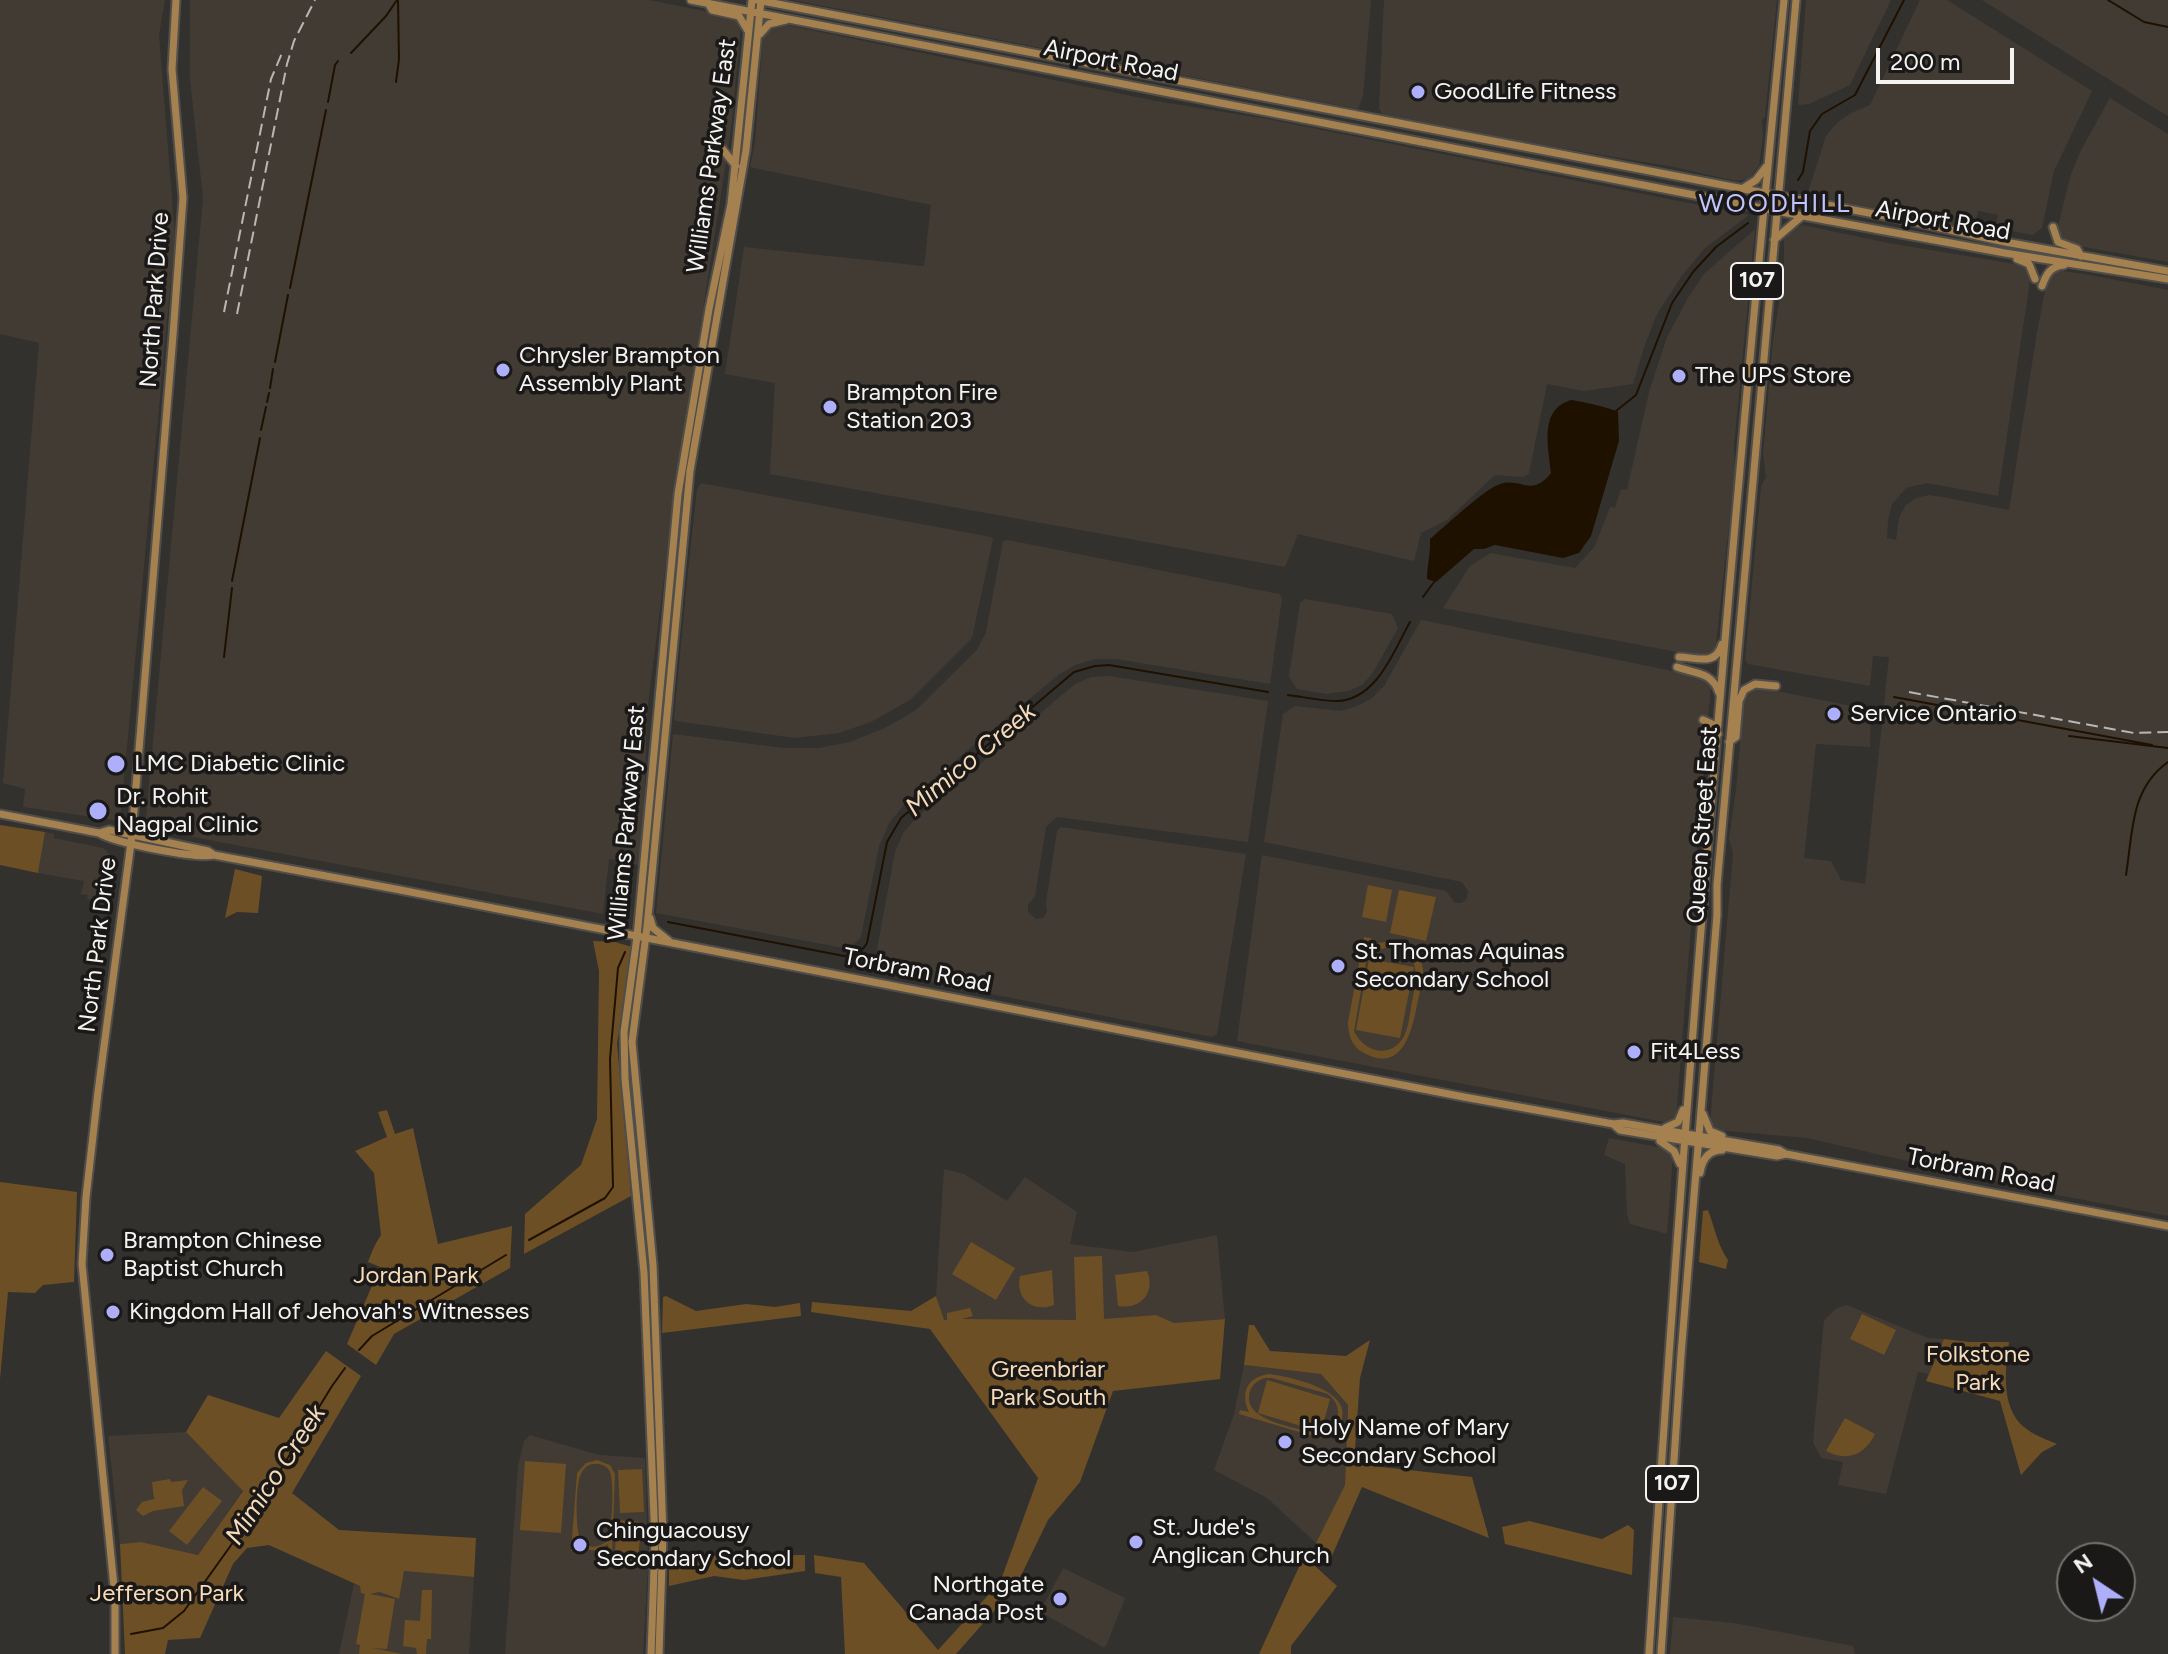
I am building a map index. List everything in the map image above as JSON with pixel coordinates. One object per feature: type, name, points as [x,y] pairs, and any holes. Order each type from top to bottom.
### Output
[{"type":"main road","name":"North Park Drive","points":[[115,1654],[115,1597],[82,1264],[98,1092],[132,839],[183,198],[172,69],[176,0]]},
{"type":"main road","name":"Airport Road","points":[[691,0],[1777,211],[2073,265],[2168,279]]},
{"type":"main road","name":"Airport Road","points":[[757,0],[1528,145],[2168,271]]},
{"type":"main road","name":"Williams Parkway East","points":[[651,1654],[655,1541],[644,1273],[624,1053],[641,937],[649,910],[690,471],[746,150],[757,0]]},
{"type":"main road","points":[[776,0],[792,3],[797,8]]},
{"type":"main road","name":"Queen Street East","points":[[1649,1654],[1689,1082],[1763,208],[1784,0]]},
{"type":"main road","name":"Queen Street East","points":[[1661,1654],[1729,742],[1796,0]]},
{"type":"main road","points":[[708,3],[712,10],[741,18],[753,39],[766,25],[790,19]]},
{"type":"main road","points":[[1782,17],[1790,22],[1788,36],[1792,41]]},
{"type":"main road","name":"Williams Parkway East","points":[[659,1654],[663,1534],[653,1265],[632,1042],[678,494],[736,166],[753,39]]},
{"type":"main road","points":[[1523,161],[1528,145]]},
{"type":"main road","points":[[720,146],[736,166]]},
{"type":"main road","points":[[1742,189],[1756,180],[1767,166]]},
{"type":"main road","points":[[1774,240],[1802,215]]},
{"type":"main road","points":[[2053,227],[2058,242],[2077,249],[2081,256]]},
{"type":"main road","points":[[2005,253],[2029,264],[2035,279]]},
{"type":"main road","points":[[2042,286],[2053,268],[2073,265]]},
{"type":"main road","points":[[1679,657],[1705,660],[1716,656],[1721,649],[1724,623],[1728,620]]},
{"type":"main road","points":[[1677,667],[1704,673],[1712,679],[1719,691],[1720,714],[1703,720],[1714,725],[1718,736]]},
{"type":"main road","points":[[1729,742],[1736,737],[1739,701],[1744,690],[1755,684],[1776,686]]},
{"type":"main road","name":"Torbram Road","points":[[0,814],[99,833],[109,830],[132,839],[206,857],[214,855],[1613,1124],[1648,1127],[1747,1152],[1786,1154],[2168,1226]]},
{"type":"main road","points":[[649,910],[653,928],[671,943]]},
{"type":"main road","points":[[1648,1127],[1663,1128],[1678,1122],[1683,1111],[1685,1085],[1689,1082]]},
{"type":"main road","points":[[1702,1093],[1704,1119],[1712,1132],[1759,1143],[1762,1147]]},
{"type":"main road","name":"Torbram Road","points":[[1613,1124],[1628,1132],[1685,1137]]},
{"type":"main road","points":[[1628,1132],[1668,1144],[1680,1162],[1681,1185]]},
{"type":"main road","name":"Torbram Road","points":[[1699,1140],[1762,1147],[1786,1154]]},
{"type":"main road","points":[[1694,1209],[1698,1205],[1701,1167],[1706,1157],[1720,1150],[1747,1152]]},
{"type":"shaded area","points":[[0,0],[165,0],[159,35],[175,237],[120,821],[23,807],[25,789],[3,783],[39,343],[0,334]]},
{"type":"shaded area","name":"Chrysler Brampton Assembly Plant","points":[[190,0],[649,0],[729,16],[741,25],[731,130],[677,476],[647,712],[644,822],[638,865],[609,859],[603,914],[145,828],[203,198],[190,80]]},
{"type":"shaded area","points":[[793,0],[1371,0],[1363,96],[1358,109]]},
{"type":"shaded area","points":[[1384,0],[1777,0],[1759,166],[1749,179],[1736,181],[1382,114],[1379,108]]},
{"type":"shaded area","points":[[1806,0],[1891,0],[1850,85],[1809,104],[1798,105]]},
{"type":"shaded area","points":[[1920,0],[1947,0],[2092,91],[2054,171],[2042,228],[2033,235],[1995,228],[1998,215],[1978,211],[1974,231],[1807,195],[1826,136],[1838,122],[1870,105]]},
{"type":"shaded area","points":[[1982,0],[2168,0],[2168,116],[2161,112]]},
{"type":"shaded area","points":[[781,24],[1156,101],[1267,119],[1749,215],[1705,248],[1681,277],[1657,314],[1633,384],[1584,391],[1547,384],[1529,473],[1524,477],[1495,475],[1447,520],[1421,533],[1414,561],[1298,534],[1285,567],[770,474],[775,383],[725,374],[744,247],[924,266],[931,205],[750,167],[755,142],[763,35],[771,26]]},
{"type":"shaded area","points":[[2110,98],[2168,134],[2168,262],[2067,244],[2057,230],[2071,174]]},
{"type":"shaded area","points":[[1803,225],[2021,265],[2029,271],[1998,496],[1927,483],[1906,488],[1892,504],[1888,521],[1887,538],[1896,540],[1899,518],[1906,505],[1916,498],[1929,495],[2009,510],[2037,332],[2047,280],[2053,272],[2090,275],[2168,290],[2168,1216],[2042,1192],[1807,1138],[1715,1130],[1710,1124],[1733,853],[1729,839],[1744,697],[1749,690],[1757,687],[1871,710],[1870,747],[1816,744],[1804,858],[1831,861],[1841,880],[1865,884],[1889,657],[1873,656],[1870,686],[1748,664],[1745,660],[1761,486],[1766,477],[1763,453],[1773,341],[1784,273],[1784,239],[1791,229]]},
{"type":"shaded area","points":[[1755,229],[1734,446],[1735,472],[1715,652],[1704,657],[1443,608],[1470,566],[1490,553],[1575,568],[1595,546],[1610,507],[1615,508],[1621,489],[1627,490],[1649,392],[1667,337],[1704,274]]},
{"type":"shaded area","points":[[1571,400],[1618,412],[1619,441],[1591,536],[1579,553],[1563,558],[1495,545],[1474,549],[1436,582],[1427,579],[1430,539],[1455,517],[1500,484],[1532,486],[1551,473],[1550,421],[1561,405]]},
{"type":"shaded area","points":[[701,483],[991,537],[972,638],[910,700],[871,722],[839,733],[794,738],[676,721],[687,581],[697,489]]},
{"type":"shaded area","points":[[1003,541],[1279,594],[1282,598],[1270,684],[1116,659],[1095,659],[1075,665],[1057,676],[907,801],[890,822],[879,846],[861,937],[849,949],[656,913],[673,734],[784,748],[819,748],[850,742],[887,727],[916,710],[977,650],[986,632]]},
{"type":"shaded area","points":[[1305,599],[1392,614],[1398,628],[1372,674],[1362,685],[1348,691],[1326,694],[1297,689],[1289,677],[1300,603]]},
{"type":"shaded area","points":[[1421,620],[1702,677],[1711,684],[1695,877],[1700,887],[1696,917],[1691,926],[1676,1119],[1669,1123],[1237,1041],[1262,855],[1446,891],[1455,903],[1462,903],[1467,898],[1468,891],[1462,882],[1264,842],[1283,714],[1295,706],[1341,711],[1372,698],[1384,686]]},
{"type":"shaded area","points":[[1109,676],[1268,701],[1248,842],[1057,817],[1046,827],[1035,896],[1028,905],[1028,912],[1036,919],[1043,918],[1047,912],[1057,831],[1061,827],[1246,854],[1217,1034],[1212,1037],[873,971],[895,852],[903,833],[917,817],[1075,684],[1091,677]]},
{"type":"shaded area","points":[[45,832],[54,834],[54,838],[103,848],[114,864],[109,889],[114,890],[113,899],[87,899],[88,895],[81,894],[84,881],[38,873]]},
{"type":"shaded area","points":[[1609,1138],[1663,1148],[1673,1156],[1667,1234],[1630,1224],[1625,1164],[1604,1155]]},
{"type":"shaded area","points":[[944,1169],[964,1174],[1007,1201],[1025,1177],[1077,1212],[1070,1244],[1133,1252],[1217,1235],[1225,1319],[1174,1323],[1156,1315],[1088,1321],[943,1320],[936,1296]]},
{"type":"shaded area","points":[[1847,1305],[1928,1338],[1944,1339],[1929,1374],[1918,1372],[1886,1494],[1838,1485],[1843,1462],[1821,1458],[1813,1442],[1824,1320],[1837,1308]]},
{"type":"shaded area","name":"Holy Name of Mary Secondary School","points":[[1244,1365],[1321,1374],[1348,1405],[1345,1485],[1316,1543],[1267,1498],[1214,1470],[1234,1414]]},
{"type":"shaded area","points":[[186,1432],[243,1490],[198,1555],[141,1542],[120,1544],[108,1436]]},
{"type":"shaded area","name":"Chinguacousy Secondary School","points":[[530,1435],[599,1455],[645,1458],[648,1567],[643,1654],[505,1654],[518,1466],[524,1441]]},
{"type":"shaded area","points":[[1063,1568],[1125,1598],[1106,1646],[1040,1612]]},
{"type":"shaded area","points":[[404,1571],[474,1577],[469,1654],[339,1654],[354,1584],[398,1599]]},
{"type":"shaded area","points":[[1673,1617],[1734,1623],[1853,1646],[1855,1654],[1670,1654]]},
{"type":"green space","points":[[0,825],[45,832],[38,873],[0,865]]},
{"type":"green space","points":[[235,869],[262,876],[258,913],[237,912],[225,918]]},
{"type":"green space","points":[[1368,885],[1392,890],[1386,922],[1362,917]]},
{"type":"green space","points":[[1399,890],[1436,897],[1426,941],[1390,933]]},
{"type":"green space","points":[[1364,937],[1371,938],[1370,946],[1387,942],[1403,943],[1416,952],[1423,969],[1422,982],[1412,1026],[1403,1047],[1388,1058],[1364,1053],[1352,1040],[1348,1022]],"holes":[[[1393,946],[1410,956],[1416,971],[1407,1028],[1403,1038],[1391,1049],[1370,1048],[1354,1031],[1366,962],[1377,950]]]},
{"type":"green space","points":[[593,941],[632,947],[617,1043],[631,1196],[524,1254],[525,1214],[581,1165],[597,1119],[599,971]]},
{"type":"green space","points":[[1369,959],[1414,967],[1400,1038],[1356,1030]]},
{"type":"green space","name":"Jordan Park","points":[[387,1110],[395,1134],[413,1128],[438,1244],[512,1226],[510,1268],[394,1334],[376,1365],[347,1344],[380,1267],[368,1262],[381,1235],[374,1173],[355,1151],[387,1137],[378,1112]]},
{"type":"green space","points":[[0,1182],[77,1192],[74,1282],[43,1285],[35,1293],[8,1292],[0,1379]]},
{"type":"green space","points":[[1708,1210],[1728,1260],[1726,1269],[1699,1262],[1703,1211]]},
{"type":"green space","points":[[971,1242],[1015,1268],[996,1300],[952,1274]]},
{"type":"green space","name":"Greenbriar Park South","points":[[1102,1256],[1104,1319],[1156,1315],[1174,1323],[1225,1319],[1220,1379],[1113,1391],[1080,1482],[1048,1520],[1014,1590],[1002,1577],[1038,1478],[930,1329],[811,1312],[812,1302],[911,1311],[936,1296],[944,1320],[947,1320],[947,1313],[970,1308],[973,1316],[962,1319],[1076,1320],[1074,1257]]},
{"type":"green space","points":[[1052,1270],[1054,1305],[1039,1307],[1027,1302],[1020,1291],[1020,1276]]},
{"type":"green space","points":[[1147,1271],[1150,1286],[1144,1298],[1134,1305],[1118,1306],[1115,1275]]},
{"type":"green space","points":[[663,1297],[696,1311],[746,1304],[775,1307],[800,1303],[801,1316],[662,1333]]},
{"type":"green space","points":[[1862,1314],[1896,1330],[1884,1355],[1850,1339]]},
{"type":"green space","points":[[1249,1325],[1254,1325],[1270,1351],[1346,1356],[1370,1340],[1360,1378],[1354,1464],[1472,1477],[1489,1538],[1362,1487],[1331,1558],[1316,1543],[1345,1485],[1348,1405],[1321,1374],[1244,1365]]},
{"type":"green space","name":"Folkstone Park","points":[[1944,1339],[2009,1342],[2006,1390],[2013,1413],[2028,1430],[2057,1444],[2042,1452],[2021,1475],[2000,1401],[1926,1381]]},
{"type":"green space","name":"Jefferson Park","points":[[326,1351],[361,1376],[292,1493],[339,1530],[476,1538],[474,1577],[404,1571],[399,1599],[379,1592],[370,1594],[395,1599],[387,1649],[372,1648],[402,1654],[359,1654],[360,1645],[356,1644],[365,1594],[361,1593],[360,1586],[269,1545],[247,1548],[233,1564],[200,1638],[168,1640],[165,1654],[125,1654],[120,1544],[141,1542],[198,1555],[243,1491],[186,1432],[208,1395],[279,1418]]},
{"type":"green space","points":[[1269,1374],[1290,1378],[1328,1392],[1342,1409],[1339,1427],[1319,1438],[1239,1414],[1240,1410],[1249,1412],[1245,1398],[1247,1387]],"holes":[[[1272,1378],[1328,1394],[1337,1406],[1335,1424],[1324,1432],[1316,1433],[1274,1422],[1256,1412],[1250,1405],[1251,1389],[1259,1381]]]},
{"type":"green space","points":[[1267,1380],[1330,1399],[1321,1432],[1258,1413]]},
{"type":"green space","points":[[1845,1418],[1875,1434],[1861,1452],[1841,1456],[1826,1451]]},
{"type":"green space","points":[[597,1460],[610,1465],[615,1474],[612,1554],[609,1553],[608,1544],[592,1550],[576,1542],[575,1551],[571,1551],[577,1473],[586,1463]],"holes":[[[592,1464],[604,1465],[609,1470],[612,1483],[608,1539],[592,1547],[581,1541],[579,1536],[577,1506],[580,1477],[585,1468]]]},
{"type":"green space","points":[[525,1461],[566,1464],[561,1533],[520,1530]]},
{"type":"green space","points":[[642,1469],[644,1512],[620,1513],[618,1470]]},
{"type":"green space","points":[[170,1479],[171,1482],[188,1480],[182,1490],[184,1506],[153,1511],[143,1516],[136,1510],[142,1502],[154,1499],[152,1482]]},
{"type":"green space","points":[[203,1487],[222,1501],[187,1545],[169,1531]]},
{"type":"green space","points":[[617,1520],[641,1522],[638,1562],[619,1561],[620,1550],[615,1550]]},
{"type":"green space","points":[[1529,1521],[1602,1539],[1628,1525],[1634,1530],[1632,1575],[1505,1544],[1502,1527]]},
{"type":"green space","points":[[805,1555],[805,1571],[744,1580],[714,1576],[669,1586],[669,1556]]},
{"type":"green space","points":[[814,1555],[864,1563],[938,1650],[992,1591],[1002,1602],[956,1654],[845,1654],[841,1577],[815,1573]]},
{"type":"green space","points":[[1304,1556],[1337,1586],[1291,1646],[1291,1654],[1259,1654]]},
{"type":"green space","points":[[422,1590],[432,1590],[431,1639],[427,1639],[426,1654],[417,1654],[416,1648],[403,1646],[405,1620],[420,1621]]},
{"type":"waterway","points":[[351,53],[397,0]]},
{"type":"waterway","points":[[396,82],[399,59],[398,0]]},
{"type":"waterway","name":"Mimico Creek","points":[[1798,180],[1803,172],[1810,131],[1822,114],[1855,95],[1904,0]]},
{"type":"waterway","points":[[2108,0],[2144,22],[2168,27]]},
{"type":"waterway","points":[[328,102],[338,61]]},
{"type":"waterway","points":[[290,288],[326,110]]},
{"type":"waterway","name":"Mimico Creek","points":[[1616,411],[1636,395],[1672,303],[1693,272],[1716,247],[1748,223]]},
{"type":"waterway","points":[[275,362],[288,295]]},
{"type":"waterway","points":[[270,388],[273,369]]},
{"type":"waterway","points":[[267,402],[269,393]]},
{"type":"waterway","points":[[261,430],[266,407]]},
{"type":"waterway","points":[[232,581],[260,438]]},
{"type":"waterway","name":"Mimico Creek","points":[[1423,597],[1434,582]]},
{"type":"waterway","points":[[224,657],[232,588]]},
{"type":"waterway","name":"Mimico Creek","points":[[1288,695],[1337,701],[1363,692],[1382,672],[1410,622]]},
{"type":"waterway","name":"Mimico Creek","points":[[668,922],[844,956],[855,954],[867,943],[887,842],[901,818],[1074,672],[1109,665],[1268,692]]},
{"type":"waterway","points":[[1894,697],[2152,745]]},
{"type":"waterway","points":[[2069,736],[2168,748]]},
{"type":"waterway","points":[[2126,875],[2132,827],[2140,798],[2146,785],[2168,762]]},
{"type":"waterway","name":"Mimico Creek","points":[[529,1240],[605,1198],[613,1187],[610,1059],[618,968],[625,952]]},
{"type":"waterway","name":"Mimico Creek","points":[[359,1350],[372,1336],[506,1255]]},
{"type":"waterway","name":"Mimico Creek","points":[[131,1634],[163,1628],[184,1611],[254,1513],[345,1368]]},
{"type":"railway","points":[[237,314],[287,64],[294,41],[315,0]]},
{"type":"railway","points":[[224,312],[271,79],[282,53]]},
{"type":"railway","points":[[1909,692],[2134,733],[2168,732]]},
{"type":"place","name":"GoodLife Fitness","points":[[1418,92]]},
{"type":"place","name":"Chrysler Brampton Assembly Plant","points":[[503,370]]},
{"type":"place","name":"The UPS Store","points":[[1679,376]]},
{"type":"place","name":"Brampton Fire Station 203","points":[[830,407]]},
{"type":"place","name":"Service Ontario","points":[[1834,714]]},
{"type":"place","name":"LMC Diabetic Clinic","points":[[116,764]]},
{"type":"place","name":"Dr. Rohit Nagpal Clinic","points":[[98,811]]},
{"type":"place","name":"St. Thomas Aquinas Secondary School","points":[[1338,966]]},
{"type":"place","name":"Fit4Less","points":[[1634,1052]]},
{"type":"place","name":"Brampton Chinese Baptist Church","points":[[107,1255]]},
{"type":"place","name":"Kingdom Hall of Jehovah's Witnesses","points":[[113,1312]]},
{"type":"place","name":"Holy Name of Mary Secondary School","points":[[1285,1442]]},
{"type":"place","name":"St. Jude's Anglican Church","points":[[1136,1542]]},
{"type":"place","name":"Chinguacousy Secondary School","points":[[580,1545]]},
{"type":"place","name":"Northgate Canada Post","points":[[1060,1599]]},
{"type":"district","name":"WOODHILL","points":[[1775,204]]}]
